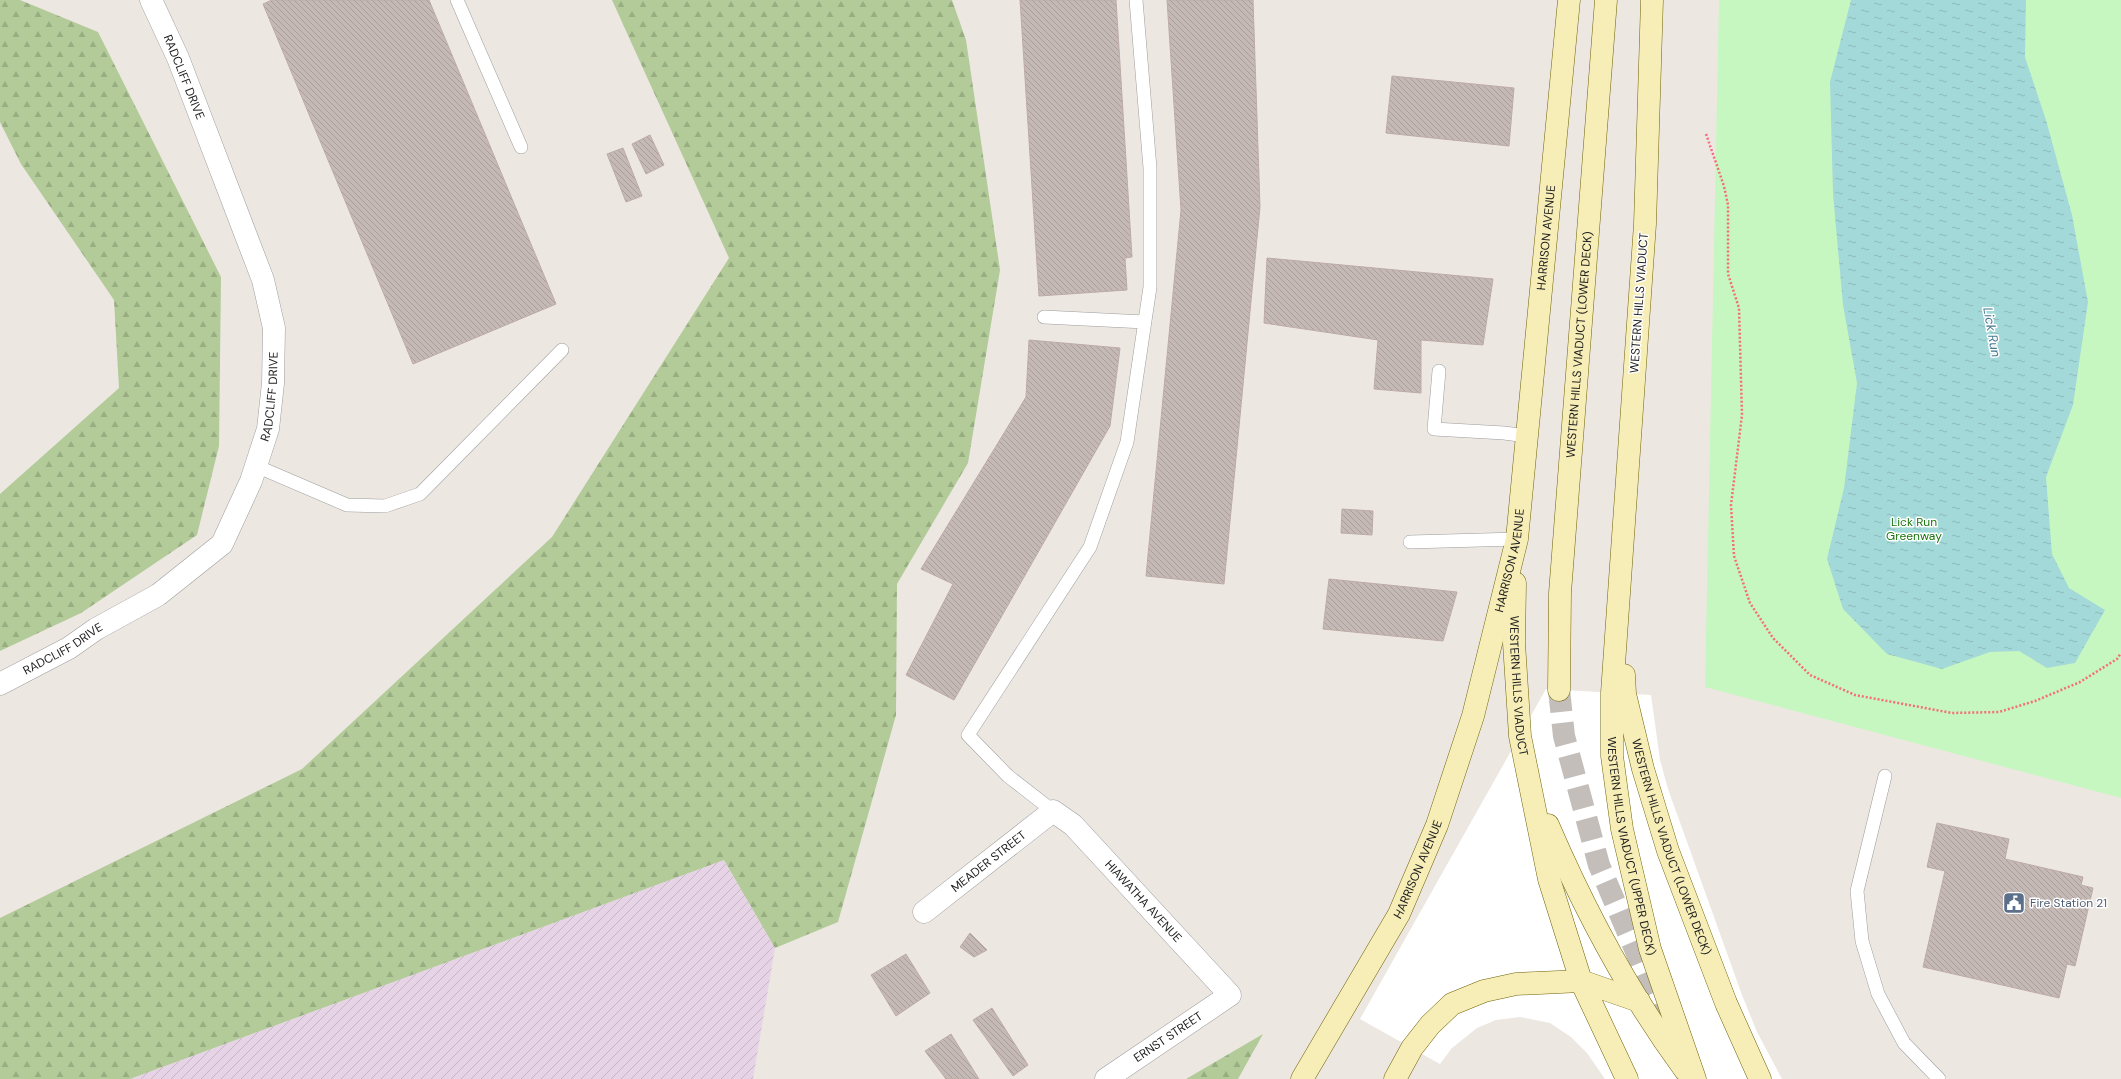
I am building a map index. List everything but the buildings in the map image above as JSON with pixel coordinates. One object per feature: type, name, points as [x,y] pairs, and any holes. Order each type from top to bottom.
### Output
[{"type":"main road","name":"HARRISON AVENUE","points":[[1302,1079],[1399,914],[1437,825],[1473,716],[1517,539],[1569,0]]},
{"type":"main road","name":"WESTERN HILLS VIADUCT (LOWER DECK)","points":[[1559,690],[1560,593],[1606,0]]},
{"type":"main road","name":"WESTERN HILLS VIADUCT","points":[[1618,606],[1645,224],[1652,0]]},
{"type":"main road","name":"WESTERN HILLS VIADUCT","points":[[1517,539],[1514,643],[1520,736],[1531,783]]},
{"type":"main road","name":"WESTERN HILLS VIADUCT (UPPER DECK)","points":[[1618,606],[1619,693],[1612,756],[1622,829],[1650,949],[1693,1079]]},
{"type":"main road","name":"WESTERN HILLS VIADUCT (LOWER DECK)","points":[[1619,693],[1668,851],[1726,1003],[1760,1079]]},
{"type":"main road","points":[[1531,783],[1568,871],[1597,930],[1660,1036],[1693,1079]]},
{"type":"main road","points":[[1531,783],[1549,879],[1581,981],[1627,1079]]},
{"type":"main road","points":[[1395,1079],[1412,1048],[1430,1025],[1452,1004],[1484,991],[1516,984],[1581,981],[1639,1001]]},
{"type":"main road","points":[[1670,1031],[1693,1079]]},
{"type":"street","name":"RADCLIFF DRIVE","points":[[0,684],[69,648],[96,629],[158,595],[222,544],[256,466],[268,429],[273,383],[274,328],[264,280],[178,58],[151,0]]},
{"type":"street","name":"MEADER STREET","points":[[924,912],[1053,811]]},
{"type":"street","name":"HIAWATHA AVENUE","points":[[1053,811],[1073,825],[1230,995]]},
{"type":"street","name":"ERNST STREET","points":[[1106,1079],[1230,995]]},
{"type":"lane","points":[[457,0],[521,147]]},
{"type":"lane","points":[[1053,811],[1008,776],[968,735],[1090,546],[1127,442],[1150,287],[1150,168],[1136,0]]},
{"type":"lane","points":[[1044,318],[1145,322]]},
{"type":"lane","points":[[256,466],[347,505],[385,506],[420,494],[562,350]]},
{"type":"lane","points":[[1439,371],[1434,429],[1504,433],[1527,436]]},
{"type":"lane","points":[[1410,542],[1517,539]]},
{"type":"lane","points":[[1885,776],[1858,891],[1862,940],[1878,994],[1904,1043],[1938,1079]]},
{"type":"path","points":[[1706,134],[1724,186],[1728,205],[1728,274],[1739,308],[1742,415],[1731,505],[1734,556],[1750,602],[1772,638],[1810,675],[1855,695],[1952,713],[1999,712],[2035,701],[2080,682],[2117,659],[2121,653]]},
{"type":"shaded area","points":[[724,860],[775,948],[753,1079],[130,1079]]},
{"type":"green space","points":[[0,0],[20,0],[98,32],[221,277],[219,446],[197,535],[81,613],[0,651],[0,494],[119,388],[114,300],[21,164],[0,122]]},
{"type":"green space","points":[[612,0],[952,0],[966,40],[1000,270],[968,463],[897,584],[896,715],[838,922],[775,948],[724,860],[130,1079],[0,1079],[0,918],[302,769],[552,537],[729,258]]},
{"type":"green space","name":"Lick Run Greenway","points":[[1719,0],[2121,0],[2121,798],[1705,687]]},
{"type":"green space","points":[[1263,1034],[1238,1079],[1186,1079]]},
{"type":"water","name":"Lick Run","points":[[1851,0],[2026,0],[2025,57],[2046,120],[2072,215],[2088,302],[2073,405],[2046,477],[2052,554],[2069,588],[2105,610],[2075,663],[2047,668],[2019,651],[1990,652],[1942,669],[1887,654],[1843,609],[1827,559],[1844,488],[1857,383],[1843,305],[1833,194],[1830,82]]},
{"type":"pier","points":[[1546,689],[1651,695],[1660,760],[1668,789],[1742,995],[1757,1032],[1782,1079],[1605,1079],[1587,1053],[1571,1037],[1550,1023],[1520,1017],[1496,1020],[1477,1028],[1452,1048],[1440,1064],[1360,1019]]},
{"type":"tunnel","points":[[1559,690],[1564,736],[1599,865],[1667,1024]]},
{"type":"place","name":"Fire Station 21","points":[[2014,903]]}]
